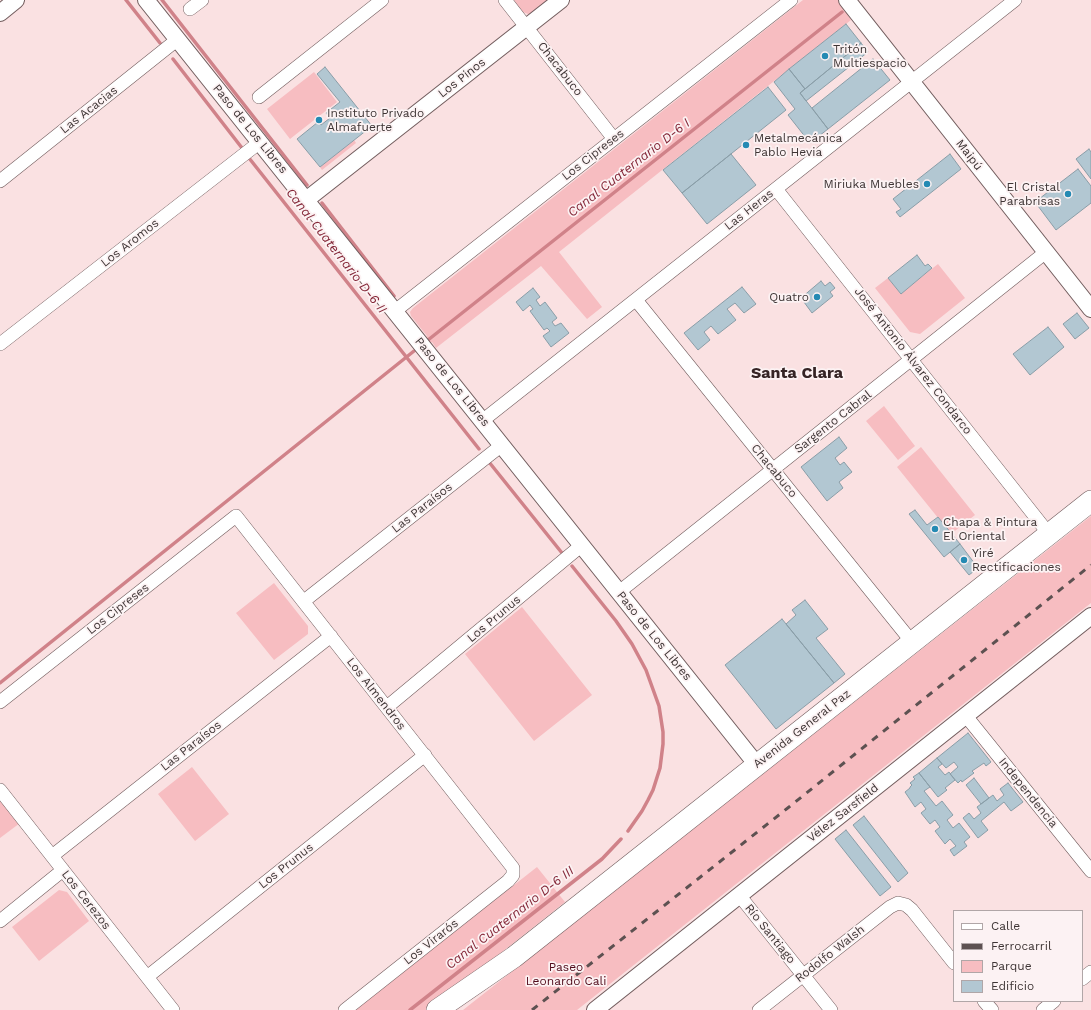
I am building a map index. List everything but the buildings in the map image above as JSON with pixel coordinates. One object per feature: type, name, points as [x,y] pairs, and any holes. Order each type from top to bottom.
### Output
[{"type":"main road","name":"Avenida General Paz","points":[[437,1010],[514,957],[1091,501]]},
{"type":"main road","name":"Avenida General Paz","points":[[456,1010],[514,957]]},
{"type":"street","points":[[0,13],[16,0]]},
{"type":"street","name":"Paso de Los Libres","points":[[146,0],[757,765]]},
{"type":"street","points":[[190,9],[202,0]]},
{"type":"street","points":[[259,97],[382,0]]},
{"type":"street","name":"Chacabuco","points":[[505,0],[614,138]]},
{"type":"street","name":"Los Pinos","points":[[306,200],[561,0]]},
{"type":"street","name":"Los Cipreses","points":[[395,310],[791,0]]},
{"type":"street","name":"Maipú","points":[[847,0],[1091,309]]},
{"type":"street","name":"Las Heras","points":[[482,421],[1015,0]]},
{"type":"street","name":"Las Acacias","points":[[0,181],[178,40]]},
{"type":"street","name":"Los Aromos","points":[[1,342],[260,142]]},
{"type":"street","name":"José Antonio Álvarez Condarco","points":[[776,189],[1049,534]]},
{"type":"street","name":"Sargento Cabral","points":[[619,592],[1046,252]]},
{"type":"street","name":"Chacabuco","points":[[636,300],[912,642]]},
{"type":"street","name":"Las Paraísos","points":[[304,601],[502,445]]},
{"type":"street","name":"Los Cipreses","points":[[0,702],[236,516]]},
{"type":"street","name":"Los Almendros","points":[[236,516],[511,864],[514,873]]},
{"type":"street","name":"Los Prunus","points":[[388,707],[582,546]]},
{"type":"street","name":"Vélez Sarsfield","points":[[595,1010],[966,716],[1089,622]]},
{"type":"street","name":"Las Paraísos","points":[[52,856],[331,636]]},
{"type":"street","name":"Independencia","points":[[966,716],[1091,871]]},
{"type":"street","name":"Los Prunus","points":[[147,977],[425,755]]},
{"type":"street","name":"Los Cerezos","points":[[0,790],[173,1010]]},
{"type":"street","points":[[0,921],[63,870]]},
{"type":"street","name":"Los Virarós","points":[[346,1010],[508,881],[514,873]]},
{"type":"street","name":"Río Santiago","points":[[739,895],[831,1010]]},
{"type":"street","name":"Rodolfo Walsh","points":[[759,1010],[890,907],[898,903],[906,905],[912,910],[953,962]]},
{"type":"street","points":[[1083,978],[1091,972]]},
{"type":"street","points":[[985,1002],[992,1010]]},
{"type":"street","points":[[1043,1010],[1053,1002]]},
{"type":"green space","points":[[514,0],[550,0],[531,14],[528,14],[523,12]]},
{"type":"green space","points":[[803,0],[840,0],[851,20],[559,252],[602,307],[587,319],[541,266],[436,348],[432,342],[429,344],[425,338],[427,336],[411,316],[410,312],[413,308]]},
{"type":"green space","points":[[314,72],[337,102],[290,139],[267,109]]},
{"type":"green space","points":[[354,140],[356,143],[322,170],[320,167]]},
{"type":"green space","points":[[938,264],[965,298],[920,334],[910,332],[875,288],[888,278],[901,293]]},
{"type":"green space","points":[[884,406],[915,446],[898,460],[866,421]]},
{"type":"green space","points":[[921,447],[975,515],[951,534],[897,467]]},
{"type":"green space","name":"Paseo Leonardo Cali","points":[[1091,516],[1091,603],[577,1010],[463,1010]]},
{"type":"green space","points":[[274,583],[308,626],[308,634],[274,660],[236,613]]},
{"type":"green space","points":[[522,607],[592,695],[534,741],[465,654]]},
{"type":"green space","points":[[192,767],[229,814],[195,841],[158,794]]},
{"type":"green space","points":[[0,798],[20,823],[0,838]]},
{"type":"green space","points":[[537,867],[565,902],[429,1010],[355,1010]]},
{"type":"green space","points":[[59,890],[67,892],[89,921],[39,961],[12,927]]},
{"type":"waterway","points":[[126,0],[160,43]]},
{"type":"waterway","points":[[162,0],[307,185]]},
{"type":"waterway","name":"Canal Cuaternario D-6 I","points":[[428,340],[842,12]]},
{"type":"waterway","name":"Canal Cuaternario D-6 II","points":[[173,59],[242,148]]},
{"type":"waterway","name":"Canal Cuaternario D-6 II","points":[[249,158],[479,449]]},
{"type":"waterway","points":[[322,203],[394,296]]},
{"type":"waterway","points":[[0,683],[414,351]]},
{"type":"waterway","name":"Canal Cuaternario D-6 III","points":[[489,462],[562,553]]},
{"type":"waterway","name":"Canal Cuaternario D-6 III","points":[[572,566],[616,621],[632,644],[646,670],[659,706],[663,732],[660,768],[648,800],[628,831]]},
{"type":"waterway","name":"Canal Cuaternario D-6 III","points":[[410,1010],[602,859],[621,839]]},
{"type":"railway","points":[[532,1010],[789,807],[1091,565]]},
{"type":"place","name":"Tritón Multiespacio","points":[[825,56]]},
{"type":"place","name":"Instituto Privado Almafuerte","points":[[319,120]]},
{"type":"place","name":"Metalmecánica Pablo Hevia","points":[[746,145]]},
{"type":"place","name":"Miriuka Muebles","points":[[927,184]]},
{"type":"place","name":"El Cristal Parabrisas","points":[[1068,194]]},
{"type":"place","name":"Quatro","points":[[817,297]]},
{"type":"place","name":"Chapa & Pintura El Oriental","points":[[935,529]]},
{"type":"place","name":"Yiré Rectificaciones","points":[[964,560]]},
{"type":"district","name":"Santa Clara","points":[[797,373]]}]
